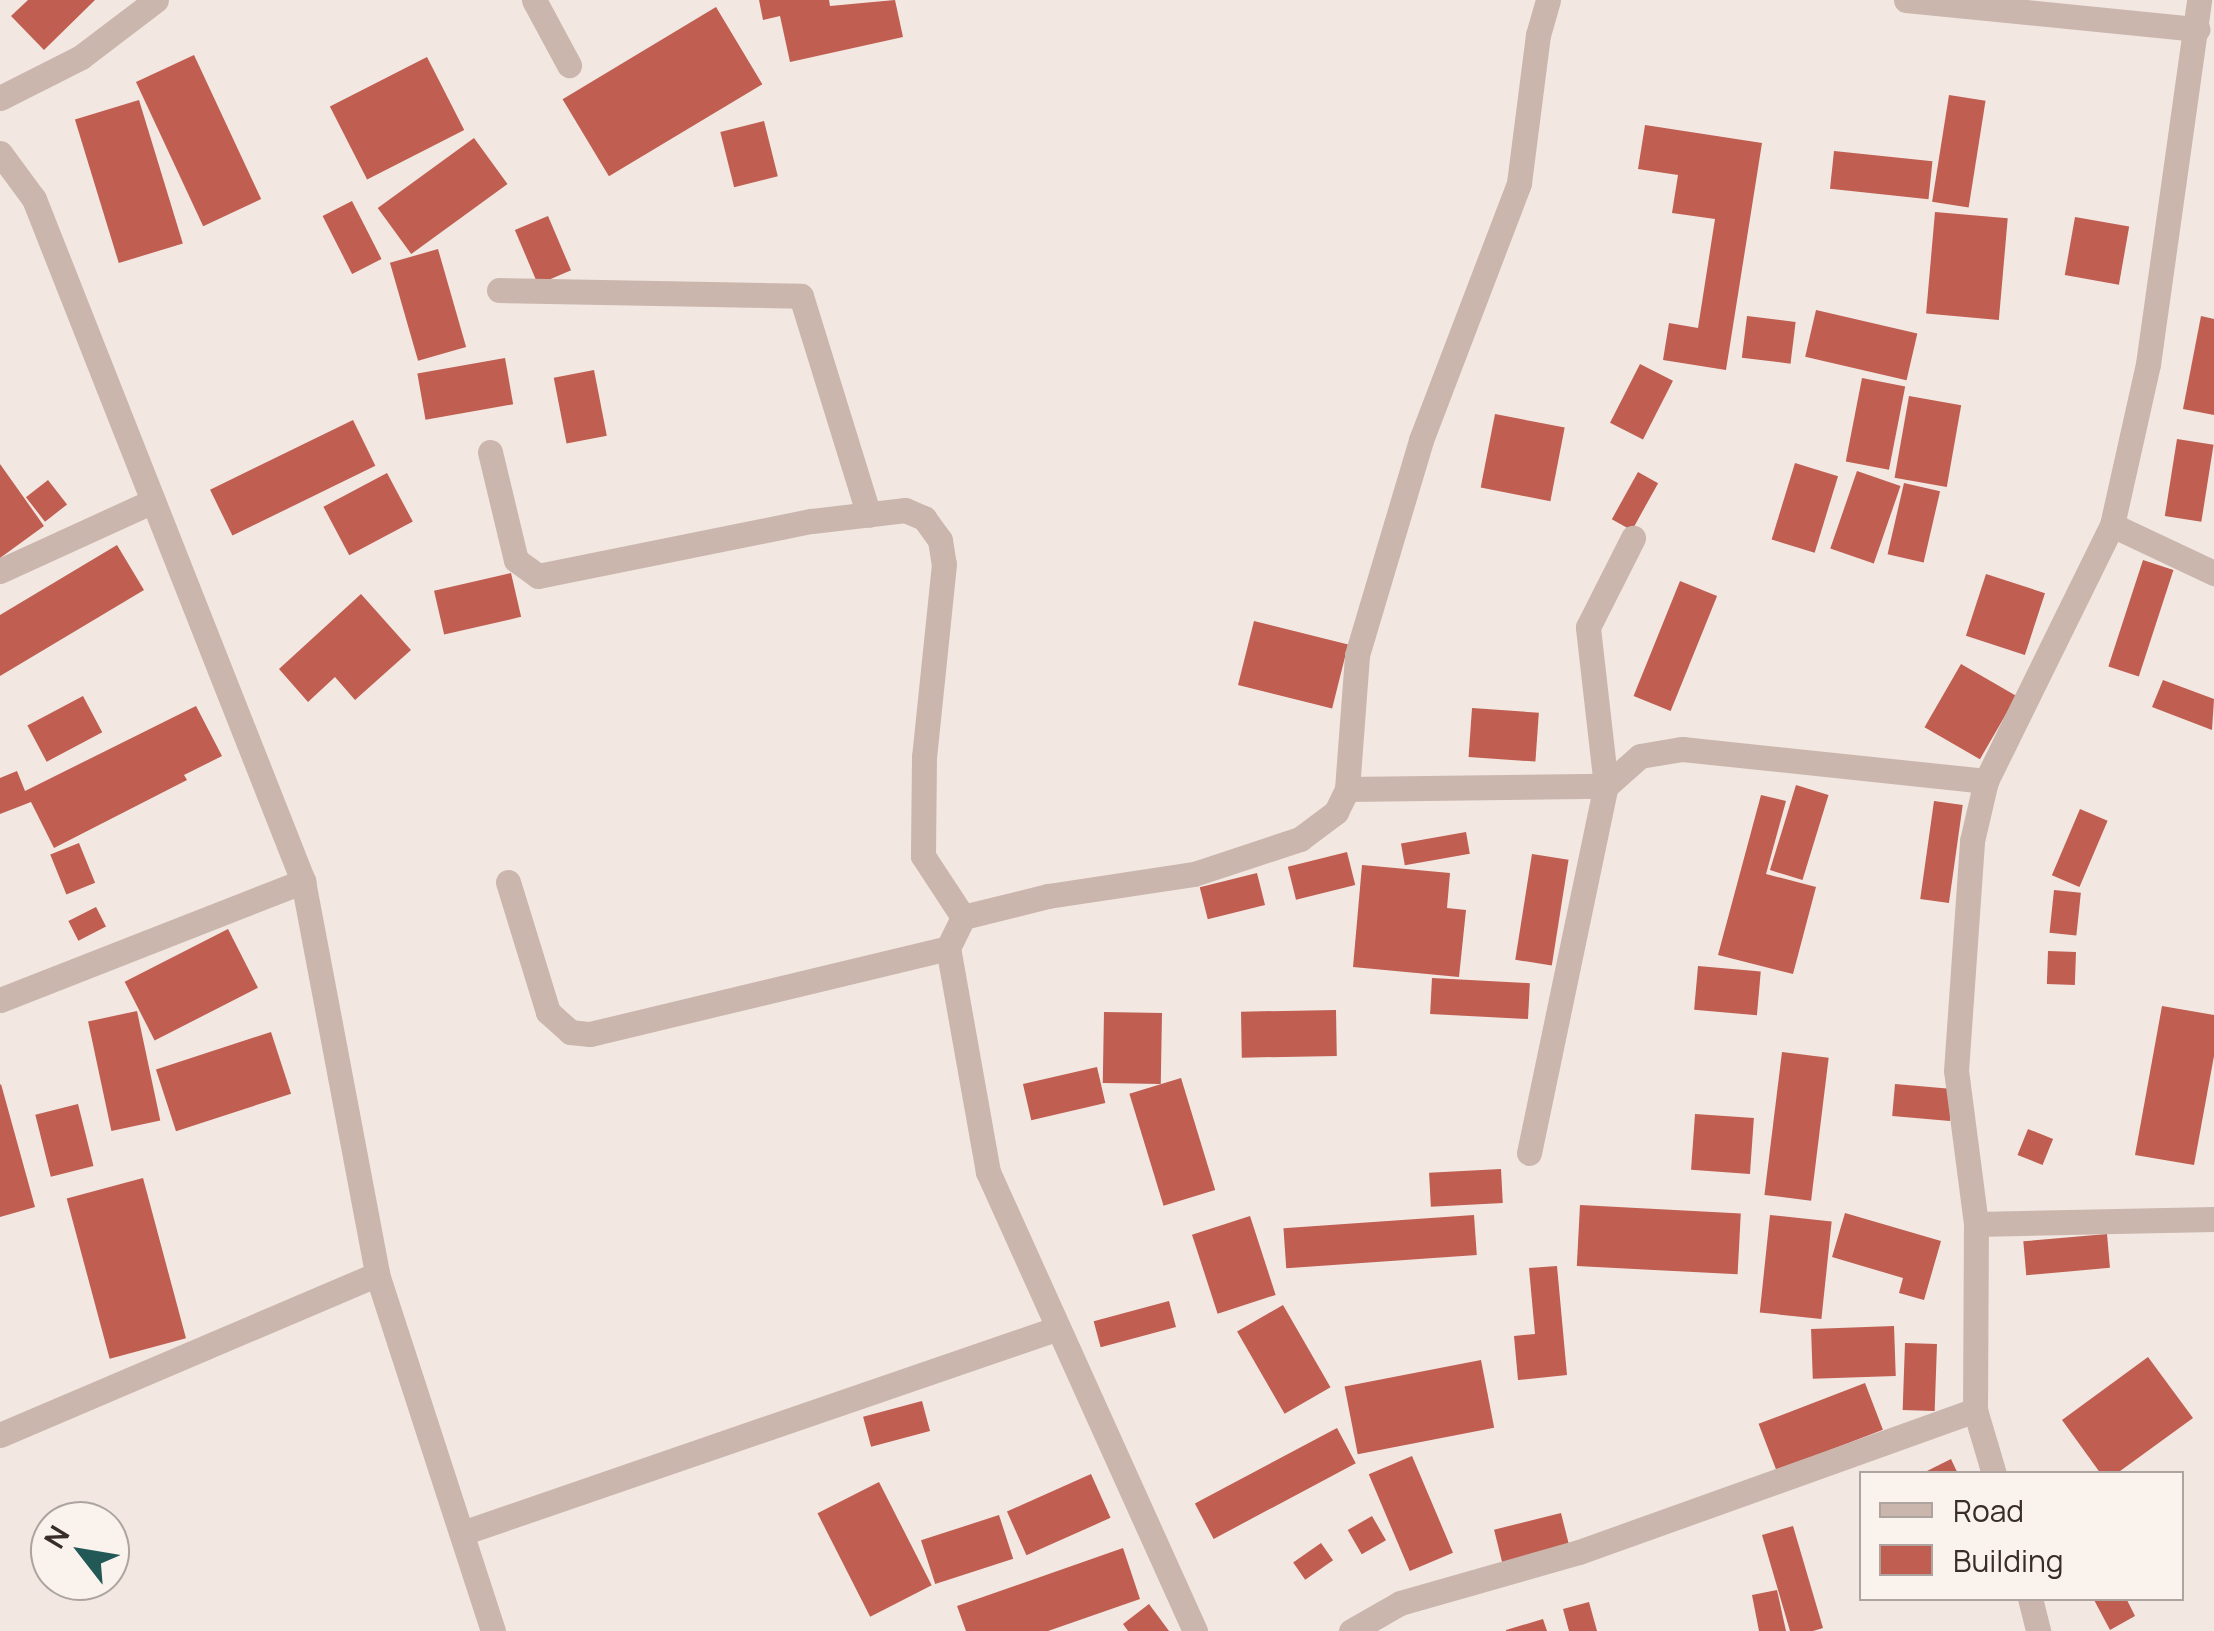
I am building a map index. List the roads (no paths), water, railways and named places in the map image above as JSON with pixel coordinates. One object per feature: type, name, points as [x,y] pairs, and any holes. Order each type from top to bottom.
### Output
[{"type":"street","points":[[0,98],[81,57],[156,0]]},
{"type":"street","points":[[534,0],[569,65]]},
{"type":"street","points":[[963,917],[1048,896],[1194,874],[1321,828],[1347,790],[1357,655],[1421,440],[1520,183],[1538,34],[1548,0]]},
{"type":"street","points":[[1906,0],[2198,29]]},
{"type":"street","points":[[1993,1471],[1975,1410],[1976,1224],[1956,1070],[1972,841],[1986,781],[2112,525],[2148,364],[2166,205],[2198,29],[2199,0]]},
{"type":"street","points":[[0,154],[34,199],[303,881],[377,1274],[465,1532],[494,1631]]},
{"type":"street","points":[[498,290],[801,296],[868,515]]},
{"type":"street","points":[[490,452],[516,560],[538,576],[868,515],[905,510],[924,518],[940,540],[944,564],[924,757],[923,856],[963,917]]},
{"type":"street","points":[[0,571],[152,501]]},
{"type":"street","points":[[2112,525],[2214,573]]},
{"type":"street","points":[[1529,1153],[1606,786],[1588,627],[1633,538]]},
{"type":"street","points":[[1347,790],[1606,786],[1640,756],[1682,750],[1986,781]]},
{"type":"street","points":[[0,1000],[303,881]]},
{"type":"street","points":[[508,882],[548,1012],[570,1032],[590,1034],[948,948]]},
{"type":"street","points":[[963,917],[948,948],[988,1172],[1195,1631]]},
{"type":"street","points":[[1976,1224],[2214,1219]]},
{"type":"street","points":[[0,1434],[377,1274]]},
{"type":"street","points":[[465,1532],[1058,1328]]},
{"type":"street","points":[[1351,1631],[1400,1603],[1578,1552],[1975,1410]]},
{"type":"street","points":[[2031,1601],[2038,1631]]}]
